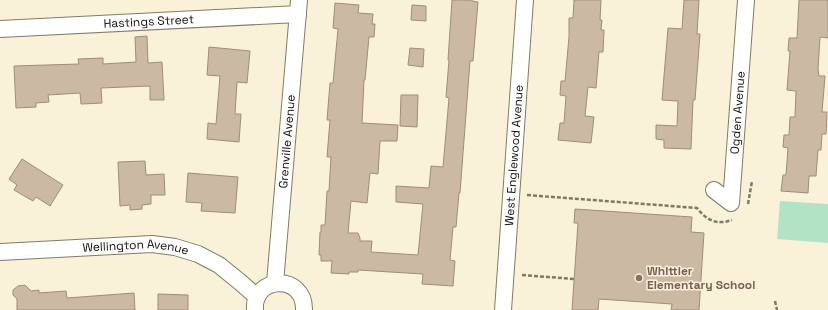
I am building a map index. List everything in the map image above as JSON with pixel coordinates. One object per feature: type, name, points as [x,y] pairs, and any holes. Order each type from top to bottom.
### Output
[{"type":"street","name":"West Englewood Avenue","points":[[503,310],[525,0]]},
{"type":"street","name":"Ogden Avenue","points":[[714,190],[731,203],[746,0]]},
{"type":"street","name":"Hastings Street","points":[[0,29],[299,7]]},
{"type":"street","name":"Grenville Avenue","points":[[275,283],[299,7]]},
{"type":"street","name":"Wellington Avenue","points":[[0,252],[152,244],[175,247],[198,254],[219,265],[240,282],[256,304]]},
{"type":"street","points":[[256,304],[262,290],[275,283],[283,283],[291,285],[297,290],[302,297],[304,310]]},
{"type":"path","points":[[746,209],[749,202],[752,181]]},
{"type":"path","points":[[511,194],[697,208],[708,219],[723,223],[736,218]]},
{"type":"path","points":[[505,274],[574,278]]},
{"type":"path","points":[[775,301],[777,310]]},
{"type":"green space","points":[[780,201],[828,204],[828,243],[777,239]]},
{"type":"building","points":[[452,0],[472,0],[478,2],[473,61],[470,61],[460,193],[456,227],[453,227],[450,260],[455,261],[453,286],[422,284],[423,274],[358,270],[358,272],[349,272],[349,274],[331,273],[332,261],[321,261],[321,255],[319,255],[321,225],[325,225],[327,191],[329,191],[331,157],[327,157],[330,120],[327,120],[330,83],[333,83],[338,29],[333,28],[335,3],[359,5],[358,13],[373,14],[372,24],[375,24],[374,37],[369,37],[364,80],[362,123],[398,125],[397,141],[380,141],[378,174],[370,173],[367,203],[351,201],[348,233],[358,233],[360,241],[372,241],[371,252],[418,255],[423,204],[396,202],[396,186],[429,188],[431,166],[443,167],[449,98],[446,97]]},
{"type":"building","points":[[574,0],[601,0],[601,30],[604,30],[603,52],[599,52],[596,88],[588,87],[585,116],[594,117],[591,143],[558,140],[560,123],[564,123],[566,96],[560,95],[561,81],[565,81],[569,37],[569,18],[573,18]]},
{"type":"building","points":[[684,0],[699,0],[697,34],[700,34],[695,100],[693,100],[691,149],[664,148],[664,140],[656,139],[656,125],[677,126],[678,101],[662,100],[668,28],[682,29]]},
{"type":"building","points":[[799,0],[828,0],[828,38],[820,37],[818,69],[819,76],[825,76],[822,112],[827,112],[826,134],[822,134],[821,150],[818,150],[816,176],[809,176],[808,193],[781,191],[783,175],[786,175],[788,148],[783,147],[784,135],[789,135],[790,117],[795,117],[796,91],[787,90],[790,51],[788,51],[789,38],[797,38]]},
{"type":"building","points":[[412,5],[426,6],[426,21],[411,20]]},
{"type":"building","points":[[147,36],[148,63],[162,62],[164,100],[150,100],[150,86],[101,88],[102,103],[81,104],[80,93],[48,95],[49,102],[36,103],[36,107],[16,108],[14,66],[79,64],[78,59],[103,58],[103,64],[136,62],[135,37]]},
{"type":"building","points":[[209,47],[250,51],[247,83],[237,82],[235,114],[241,114],[239,142],[207,139],[208,123],[216,124],[220,76],[207,75]]},
{"type":"building","points":[[410,48],[424,49],[423,67],[408,65]]},
{"type":"building","points":[[401,95],[418,95],[417,127],[400,126]]},
{"type":"building","points":[[22,159],[63,185],[50,206],[36,197],[33,201],[14,190],[17,185],[9,179]]},
{"type":"building","points":[[145,161],[146,175],[164,174],[165,195],[151,195],[151,204],[142,205],[142,209],[130,210],[130,205],[120,206],[118,162]]},
{"type":"building","points":[[188,173],[238,177],[235,213],[201,211],[202,203],[186,202]]},
{"type":"building","points":[[575,209],[692,217],[691,232],[704,233],[699,310],[671,310],[672,304],[599,299],[598,310],[572,310],[578,223],[574,223]]},
{"type":"building","points":[[25,285],[31,291],[39,290],[39,293],[66,291],[67,298],[134,293],[135,310],[17,310],[17,299],[13,295],[13,290],[18,286]]},
{"type":"building","points":[[158,294],[188,295],[188,310],[158,310]]},
{"type":"place","name":"Whittier Elementary School","points":[[639,278]]}]
